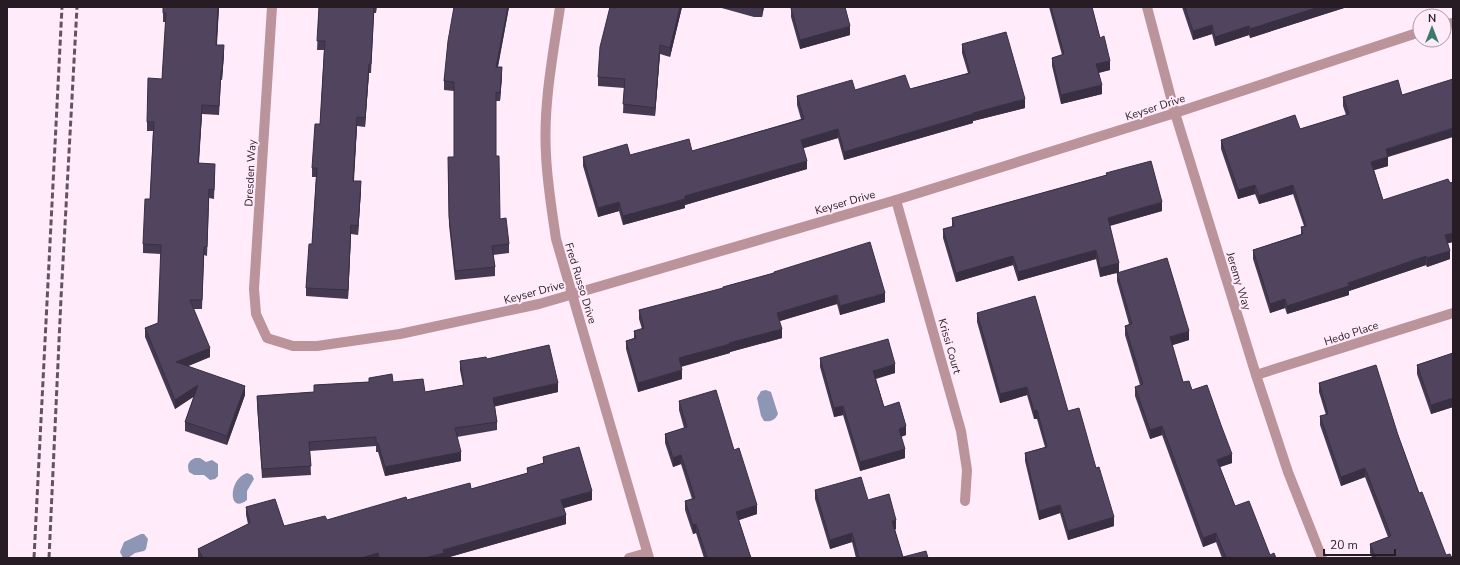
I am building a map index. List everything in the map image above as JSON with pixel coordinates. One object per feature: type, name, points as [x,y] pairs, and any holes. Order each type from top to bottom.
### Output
[{"type":"street","name":"Dresden Way","points":[[267,338],[256,314],[254,288],[272,7]]},
{"type":"street","name":"Fred Russo Drive","points":[[560,7],[547,106],[546,153],[556,239],[648,555]]},
{"type":"street","name":"Jeremy Way","points":[[1147,7],[1176,113],[1256,375],[1288,472],[1322,558]]},
{"type":"street","name":"Keyser Drive","points":[[267,338],[293,346],[317,346],[385,336],[539,304],[896,200],[1176,113],[1412,35]]},
{"type":"street","name":"Krissi Court","points":[[896,200],[961,431],[967,470],[965,501]]},
{"type":"street","name":"Hedo Place","points":[[1256,375],[1453,313]]},
{"type":"street","points":[[628,558],[648,555]]},
{"type":"water","points":[[766,390],[771,392],[778,414],[776,418],[769,421],[764,421],[761,416],[757,398],[761,391]]},
{"type":"water","points":[[200,458],[206,462],[212,460],[218,464],[218,476],[215,479],[210,480],[204,475],[194,475],[189,472],[189,464],[191,460]]},
{"type":"water","points":[[247,473],[252,475],[254,479],[247,491],[247,500],[241,503],[236,503],[233,494],[236,482],[241,476]]},
{"type":"water","points":[[144,534],[148,539],[146,549],[135,553],[128,558],[123,558],[120,552],[124,542]]},
{"type":"building","points":[[163,7],[218,7],[216,45],[224,45],[219,106],[202,105],[198,163],[215,164],[214,190],[209,189],[207,247],[204,247],[202,300],[190,300],[210,348],[176,362],[245,386],[227,436],[185,422],[198,385],[175,400],[145,328],[158,323],[161,245],[143,244],[145,199],[150,199],[154,122],[147,122],[148,78],[162,79],[166,13],[163,13]]},
{"type":"building","points":[[319,7],[374,7],[371,64],[369,64],[365,118],[357,117],[353,181],[361,181],[358,226],[351,225],[348,290],[306,288],[309,244],[312,244],[317,168],[312,168],[315,124],[320,124],[325,41],[317,41]]},
{"type":"building","points":[[454,7],[508,7],[496,67],[502,67],[500,93],[496,92],[496,156],[499,156],[500,219],[506,218],[509,244],[492,246],[495,267],[455,271],[449,216],[448,157],[454,157],[454,82],[444,81],[448,41]]},
{"type":"building","points":[[610,7],[618,9],[619,7],[680,7],[670,48],[660,45],[655,108],[623,104],[625,79],[598,77],[600,47]]},
{"type":"building","points":[[845,7],[850,26],[800,40],[791,8]]},
{"type":"building","points":[[1051,7],[1092,7],[1100,38],[1104,36],[1110,61],[1096,64],[1102,85],[1061,95],[1052,58],[1064,54]]},
{"type":"building","points":[[1185,7],[1319,7],[1250,29],[1249,26],[1215,37],[1212,25],[1193,31]]},
{"type":"building","points":[[1006,32],[1025,99],[844,152],[838,129],[801,140],[807,161],[685,196],[685,199],[623,216],[619,202],[598,208],[583,157],[627,144],[630,155],[689,139],[692,151],[804,119],[797,96],[852,80],[855,90],[905,75],[910,89],[970,73],[962,44]]},
{"type":"building","points":[[1453,79],[1453,128],[1386,149],[1388,157],[1371,162],[1383,200],[1448,179],[1450,183],[1453,182],[1453,233],[1445,235],[1450,251],[1427,258],[1426,256],[1348,283],[1349,286],[1287,306],[1285,299],[1270,304],[1253,250],[1303,234],[1301,227],[1306,226],[1293,185],[1259,196],[1255,185],[1238,190],[1221,140],[1295,115],[1300,129],[1349,114],[1343,97],[1398,80],[1402,95]]},
{"type":"building","points":[[1151,161],[1162,202],[1108,218],[1119,263],[1100,268],[1096,250],[1018,272],[1013,256],[956,273],[943,229],[954,226],[952,218],[1107,175],[1106,173]]},
{"type":"building","points":[[870,242],[885,293],[840,306],[837,295],[777,313],[782,329],[679,358],[682,370],[638,383],[626,341],[636,338],[634,331],[644,328],[639,310],[774,273]]},
{"type":"building","points":[[1167,258],[1189,331],[1170,337],[1183,382],[1189,381],[1192,390],[1207,385],[1232,454],[1217,460],[1235,506],[1249,501],[1270,555],[1274,553],[1276,558],[1226,558],[1216,533],[1203,538],[1162,426],[1150,430],[1135,387],[1143,384],[1125,326],[1132,324],[1117,273]]},
{"type":"building","points":[[1035,296],[1068,411],[1079,408],[1096,468],[1099,467],[1114,517],[1068,531],[1060,505],[1039,511],[1025,453],[1047,447],[1037,410],[1034,411],[1027,387],[1000,394],[977,313]]},
{"type":"building","points":[[888,339],[895,364],[873,371],[884,407],[899,402],[906,426],[899,429],[905,449],[860,462],[843,406],[834,408],[820,358]]},
{"type":"building","points":[[549,345],[558,383],[493,398],[497,422],[455,428],[461,452],[385,467],[378,443],[376,443],[376,437],[309,442],[311,466],[262,469],[257,396],[314,392],[314,385],[369,382],[369,378],[392,374],[393,382],[423,379],[425,392],[464,385],[460,361],[486,357],[487,359]]},
{"type":"building","points":[[1453,353],[1453,398],[1431,405],[1417,365]]},
{"type":"building","points":[[1376,365],[1398,435],[1419,493],[1422,492],[1446,555],[1450,554],[1452,558],[1376,558],[1370,544],[1391,536],[1365,468],[1341,477],[1320,416],[1328,414],[1319,383]]},
{"type":"building","points":[[716,390],[734,450],[739,448],[757,505],[736,512],[751,558],[707,558],[696,524],[693,525],[685,501],[695,498],[681,455],[673,458],[665,434],[687,427],[679,401]]},
{"type":"building","points":[[579,447],[592,491],[561,500],[566,515],[443,550],[444,553],[425,558],[379,558],[378,553],[361,558],[203,558],[198,549],[250,523],[246,507],[275,499],[284,526],[325,516],[327,520],[406,497],[407,500],[470,483],[471,489],[528,473],[527,468],[544,463],[543,457]]},
{"type":"building","points":[[861,477],[868,500],[889,494],[896,520],[892,521],[903,557],[926,551],[928,558],[859,558],[852,533],[830,540],[815,490]]},
{"type":"railway","points":[[34,558],[62,7]]},
{"type":"railway","points":[[49,558],[61,298],[77,7]]}]
